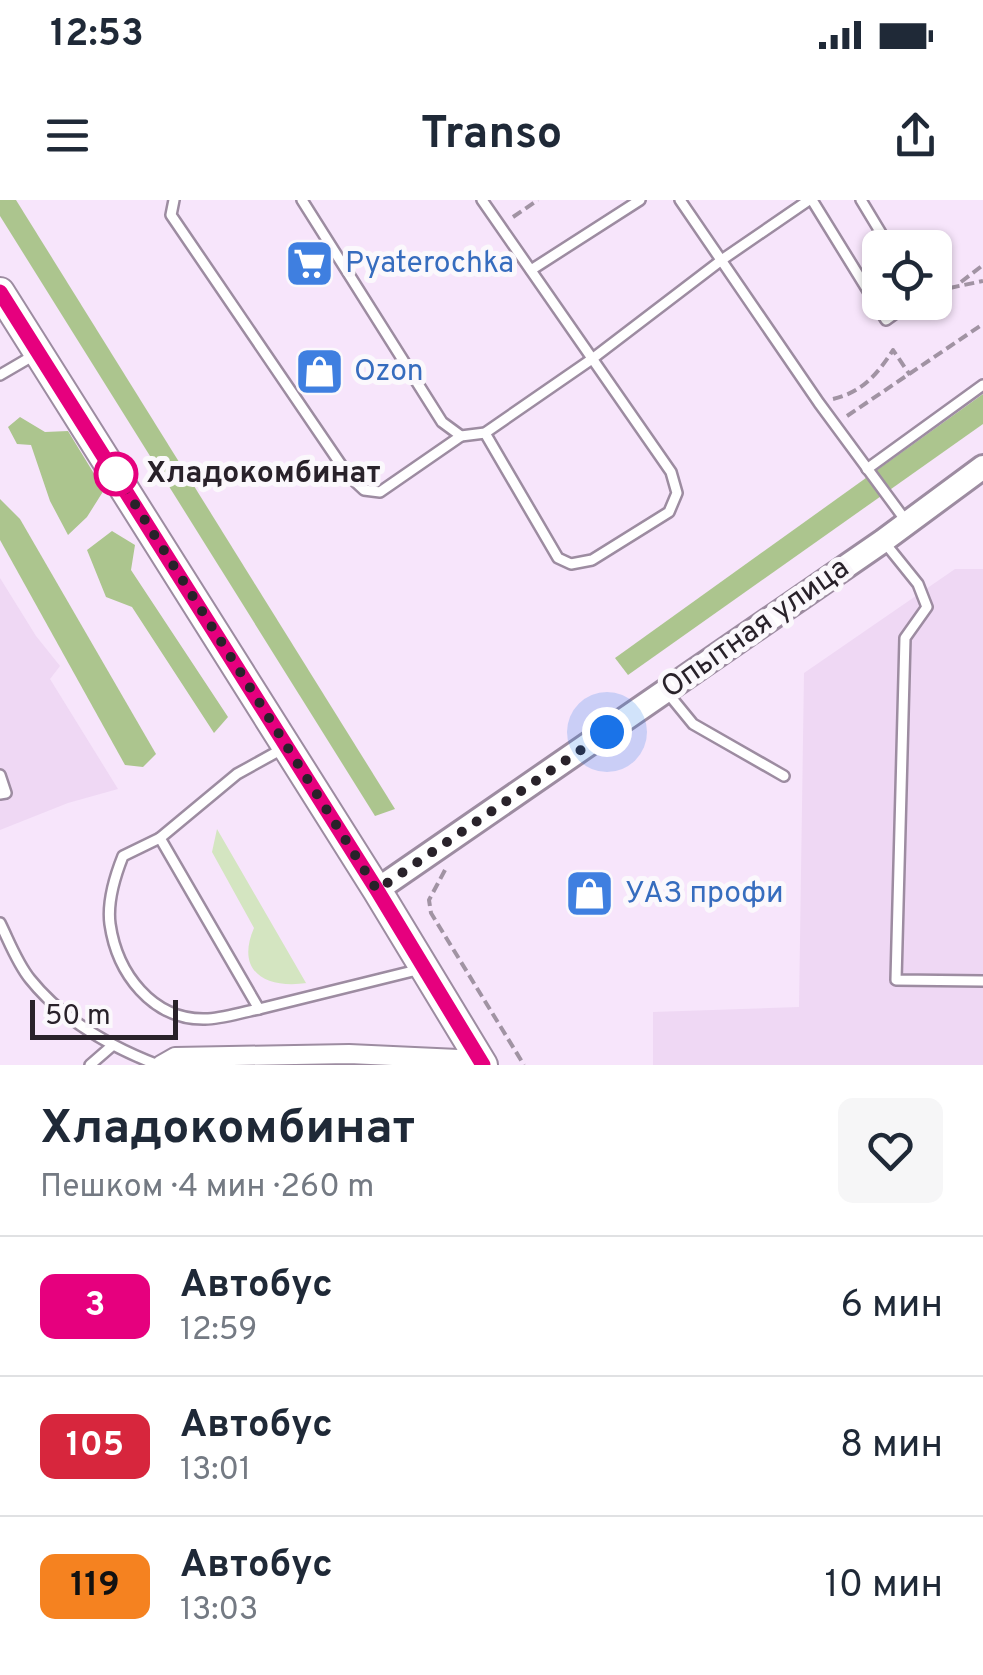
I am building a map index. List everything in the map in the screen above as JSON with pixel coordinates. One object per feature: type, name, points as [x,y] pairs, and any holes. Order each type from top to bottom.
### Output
[{"type":"main road","points":[[0,292],[482,1063]]},
{"type":"street","name":"Опытная улица","points":[[377,890],[883,541],[983,467]]},
{"type":"street","points":[[160,1065],[175,1057],[350,1054],[482,1063]]},
{"type":"lane","points":[[174,200],[171,215],[348,475],[364,490],[380,492],[461,436],[485,432],[811,200],[862,282]]},
{"type":"lane","points":[[302,200],[442,422],[461,436]]},
{"type":"lane","points":[[482,200],[672,472],[678,493],[669,512],[592,560],[571,564],[558,558],[485,432]]},
{"type":"lane","points":[[531,270],[640,200]]},
{"type":"lane","points":[[680,200],[818,402],[907,523]]},
{"type":"lane","points":[[861,200],[879,230]]},
{"type":"lane","points":[[0,375],[40,352]]},
{"type":"lane","points":[[868,469],[983,385]]},
{"type":"lane","points":[[883,541],[918,584],[927,607],[904,638],[896,980],[983,980]]},
{"type":"lane","points":[[666,692],[692,724],[784,776]]},
{"type":"lane","points":[[286,747],[236,774],[160,838],[123,856],[114,881],[110,923],[128,975],[146,999],[173,1013],[205,1019],[423,968]]},
{"type":"lane","points":[[0,775],[6,792],[0,794]]},
{"type":"lane","points":[[160,838],[259,1009]]},
{"type":"lane","points":[[0,923],[29,978],[75,1020],[113,1045],[160,1065]]},
{"type":"lane","points":[[90,1065],[113,1045]]},
{"type":"path","points":[[499,227],[538,200]]},
{"type":"path","points":[[957,285],[983,265]]},
{"type":"path","points":[[952,286],[983,281]]},
{"type":"path","points":[[835,424],[983,324]]},
{"type":"path","points":[[818,402],[848,395],[876,377],[893,350],[910,375]]},
{"type":"path","points":[[450,864],[436,882],[429,900],[430,913],[524,1065]]},
{"type":"shaded area","points":[[955,569],[983,569],[983,1065],[653,1065],[653,1012],[799,1007],[804,673]]},
{"type":"shaded area","points":[[0,578],[60,666],[50,679],[118,789],[68,803],[0,830]]},
{"type":"green space","points":[[0,200],[16,200],[395,809],[375,816],[0,216]]},
{"type":"green space","points":[[983,394],[983,424],[628,675],[615,658]]},
{"type":"green space","points":[[20,417],[45,432],[68,431],[104,490],[87,517],[68,535],[50,501],[31,445],[17,444],[8,427]]},
{"type":"green space","points":[[0,499],[20,519],[156,754],[143,767],[125,765],[0,540]]},
{"type":"green space","points":[[112,531],[135,545],[131,570],[228,717],[214,733],[132,607],[106,597],[87,550]]},
{"type":"green space","points":[[217,829],[307,983],[292,984],[267,980],[252,966],[248,956],[254,928],[212,852]]},
{"type":"bus line","name":"3","points":[[0,292],[483,1065]]},
{"type":"place","name":"Pyaterochka","points":[[310,264]]},
{"type":"place","name":"Ozon","points":[[319,372]]},
{"type":"place","name":"Хладокомбинат","points":[[116,474]]},
{"type":"place","name":"УАЗ профи","points":[[590,894]]},
{"type":"route","points":[[116,474],[377,890],[607,732]]}]
